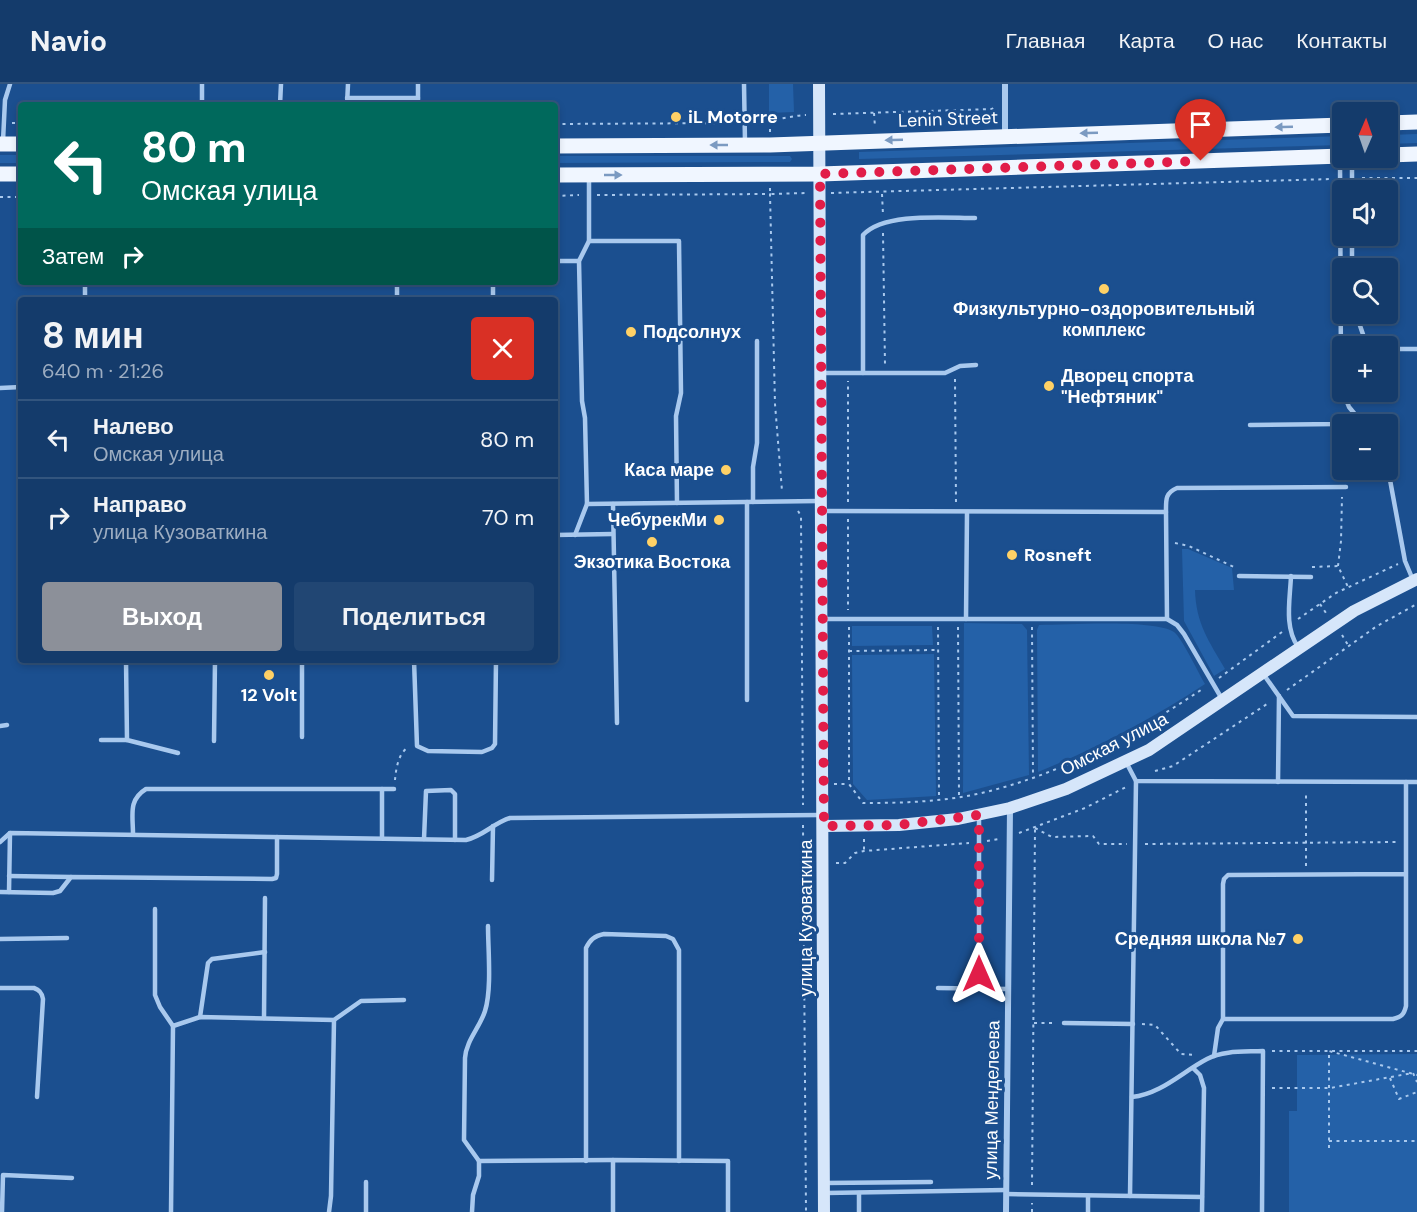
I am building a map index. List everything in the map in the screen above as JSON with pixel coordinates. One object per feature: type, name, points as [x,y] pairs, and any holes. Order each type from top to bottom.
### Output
[{"type":"main road","name":"улица Кузоваткина","points":[[819,84],[824,1212]]},
{"type":"main road","points":[[1398,123],[1417,122]]},
{"type":"main road","name":"Lenin Street","points":[[558,146],[770,145],[1332,125]]},
{"type":"main road","points":[[2,144],[18,144]]},
{"type":"main road","points":[[1398,155],[1417,154]]},
{"type":"main road","points":[[558,175],[820,174],[1332,157]]},
{"type":"main road","points":[[0,174],[18,174]]},
{"type":"main road","name":"Омская улица","points":[[824,821],[899,825],[979,815],[1010,808],[1066,789],[1126,762],[1171,737],[1354,611],[1415,580]]},
{"type":"street","points":[[1005,84],[1005,136]]},
{"type":"street","name":"улица Менделеева","points":[[1006,1212],[1010,808]]},
{"type":"lane","points":[[2,144],[5,100],[10,84]]},
{"type":"lane","points":[[202,84],[202,102]]},
{"type":"lane","points":[[280,102],[281,84]]},
{"type":"lane","points":[[347,102],[348,84]]},
{"type":"lane","points":[[418,84],[418,102]]},
{"type":"lane","points":[[744,84],[745,145]]},
{"type":"lane","points":[[347,98],[418,98]]},
{"type":"lane","points":[[1341,336],[1340,179],[1342,168]]},
{"type":"lane","points":[[1349,168],[1352,178]]},
{"type":"lane","points":[[575,535],[586,504],[579,261],[589,241],[588,175]]},
{"type":"lane","points":[[862,373],[861,241],[863,235],[883,224],[909,219],[975,218]]},
{"type":"lane","points":[[589,241],[679,241],[681,393],[676,416],[677,503]]},
{"type":"lane","points":[[558,261],[579,261]]},
{"type":"lane","points":[[747,700],[750,502],[757,443],[757,341]]},
{"type":"lane","points":[[1398,349],[1417,349]]},
{"type":"lane","points":[[821,373],[945,373],[966,365],[976,365]]},
{"type":"lane","points":[[0,388],[18,387]]},
{"type":"lane","points":[[1250,425],[1332,424]]},
{"type":"lane","points":[[1390,480],[1405,561],[1415,580]]},
{"type":"lane","points":[[1167,619],[1166,497],[1170,491],[1177,488],[1344,487]]},
{"type":"lane","points":[[586,504],[783,501],[848,511],[1166,512]]},
{"type":"lane","points":[[612,504],[617,723]]},
{"type":"lane","points":[[966,619],[967,513]]},
{"type":"lane","points":[[558,535],[613,534]]},
{"type":"lane","points":[[1239,573],[1311,577]]},
{"type":"lane","points":[[1291,576],[1290,626],[1299,649]]},
{"type":"lane","points":[[822,619],[1167,619],[1177,625],[1184,634],[1223,701]]},
{"type":"lane","points":[[126,663],[126,740]]},
{"type":"lane","points":[[214,663],[214,741]]},
{"type":"lane","points":[[302,663],[302,737]]},
{"type":"lane","points":[[414,663],[417,746],[428,751],[483,752],[495,744],[496,663]]},
{"type":"lane","points":[[1263,674],[1293,716]]},
{"type":"lane","points":[[1278,782],[1279,696]]},
{"type":"lane","points":[[1279,716],[1417,717]]},
{"type":"lane","points":[[0,726],[7,725]]},
{"type":"lane","points":[[101,740],[126,740],[178,753]]},
{"type":"lane","points":[[1126,762],[1136,782],[1131,1196]]},
{"type":"lane","points":[[1136,782],[1417,782]]},
{"type":"lane","points":[[1223,1019],[1400,1017],[1405,1013],[1406,782]]},
{"type":"lane","points":[[133,834],[134,801],[136,795],[146,789],[394,789]]},
{"type":"lane","points":[[381,838],[382,789]]},
{"type":"lane","points":[[424,839],[425,793],[428,789],[451,790],[455,794],[454,840]]},
{"type":"lane","points":[[0,842],[10,833],[454,840],[477,837],[510,818],[803,815],[824,821]]},
{"type":"lane","points":[[979,815],[979,974]]},
{"type":"lane","points":[[492,880],[494,826]]},
{"type":"lane","points":[[9,892],[10,833]]},
{"type":"lane","points":[[9,876],[272,879],[276,878],[277,874],[277,837]]},
{"type":"lane","points":[[1214,1056],[1218,1028],[1223,1019],[1224,879],[1228,875],[1406,874]]},
{"type":"lane","points":[[0,892],[53,893],[60,891],[71,877]]},
{"type":"lane","points":[[264,1018],[265,898]]},
{"type":"lane","points":[[155,909],[155,995],[173,1026],[171,1212]]},
{"type":"lane","points":[[472,1212],[473,1190],[479,1176],[479,1161],[464,1140],[465,1058],[467,1047],[482,1018],[487,1001],[488,926]]},
{"type":"lane","points":[[586,1161],[586,948],[590,940],[604,934],[666,936],[677,944],[679,950],[679,1161]]},
{"type":"lane","points":[[0,939],[67,938]]},
{"type":"lane","points":[[200,1017],[208,963],[213,959],[265,952]]},
{"type":"lane","points":[[0,988],[34,988],[42,994],[37,1097]]},
{"type":"lane","points":[[938,988],[1008,989]]},
{"type":"lane","points":[[173,1026],[200,1017],[334,1020],[361,1001],[404,1000]]},
{"type":"lane","points":[[329,1212],[332,1196],[334,1020]]},
{"type":"lane","points":[[1064,1023],[1133,1024]]},
{"type":"lane","points":[[1132,1097],[1152,1094],[1214,1056],[1234,1052],[1263,1051],[1262,1212]]},
{"type":"lane","points":[[1193,1068],[1200,1075],[1204,1088],[1202,1212]]},
{"type":"lane","points":[[613,1160],[613,1212]]},
{"type":"lane","points":[[479,1161],[728,1161],[728,1212]]},
{"type":"lane","points":[[2,1212],[2,1175],[72,1178]]},
{"type":"lane","points":[[366,1182],[366,1212]]},
{"type":"lane","points":[[824,1188],[931,1182]]},
{"type":"lane","points":[[824,1188],[859,1193],[1006,1192],[1032,1195],[1203,1197]]},
{"type":"lane","points":[[859,1193],[859,1212]]},
{"type":"lane","points":[[1088,1196],[1088,1212]]},
{"type":"path","points":[[558,124],[745,123],[770,122],[794,115],[992,109],[1005,95]]},
{"type":"path","points":[[770,122],[770,145]]},
{"type":"path","points":[[770,174],[775,404],[783,501],[784,507],[796,508],[801,516],[806,1212]]},
{"type":"path","points":[[1352,178],[1417,178]]},
{"type":"path","points":[[558,196],[882,193],[1340,179]]},
{"type":"path","points":[[882,193],[885,368]]},
{"type":"path","points":[[0,197],[18,197]]},
{"type":"path","points":[[955,369],[956,506]]},
{"type":"path","points":[[848,373],[849,784],[863,803],[911,802],[959,797],[1001,788],[1082,758],[1167,713],[1212,683],[1326,598],[1405,561]]},
{"type":"path","points":[[1344,480],[1338,566],[1348,587]]},
{"type":"path","points":[[1166,542],[1189,546],[1232,565],[1239,573]]},
{"type":"path","points":[[1305,570],[1313,567],[1338,566]]},
{"type":"path","points":[[824,863],[845,863],[864,850],[979,843],[1035,828],[1085,808],[1158,770],[1173,766],[1279,696],[1377,626],[1417,604]]},
{"type":"path","points":[[938,619],[939,799]]},
{"type":"path","points":[[958,619],[959,797]]},
{"type":"path","points":[[1032,619],[1033,777]]},
{"type":"path","points":[[849,651],[938,650]]},
{"type":"path","points":[[394,789],[395,772],[402,751]]},
{"type":"path","points":[[1306,782],[1306,874]]},
{"type":"path","points":[[1035,828],[1052,837],[1093,836],[1099,844],[1406,842]]},
{"type":"path","points":[[1032,1212],[1035,828]]},
{"type":"path","points":[[1033,1023],[1064,1023]]},
{"type":"path","points":[[1133,1024],[1155,1025],[1181,1054],[1214,1056]]},
{"type":"path","points":[[1263,1051],[1417,1051]]},
{"type":"path","points":[[1329,1052],[1417,1075]]},
{"type":"path","points":[[1329,1052],[1329,1148]]},
{"type":"path","points":[[1263,1088],[1330,1088],[1413,1073]]},
{"type":"path","points":[[1413,1073],[1417,1082]]},
{"type":"path","points":[[1390,1078],[1399,1099],[1417,1092]]},
{"type":"path","points":[[1329,1142],[1417,1141]]},
{"type":"shaded area","points":[[769,84],[793,84],[794,112],[769,113]]},
{"type":"shaded area","points":[[1417,134],[1417,143],[1398,144],[1398,135]]},
{"type":"shaded area","points":[[1332,136],[1332,145],[859,159],[859,152]]},
{"type":"shaded area","points":[[0,155],[18,155],[18,163],[0,163]]},
{"type":"shaded area","points":[[558,156],[790,156],[792,159],[790,162],[558,163]]},
{"type":"shaded area","points":[[1182,549],[1188,549],[1232,568],[1234,590],[1195,590],[1201,623],[1225,669],[1214,676],[1184,621]]},
{"type":"shaded area","points":[[964,623],[1022,624],[1027,630],[1029,775],[963,793]]},
{"type":"shaded area","points":[[1129,624],[1163,628],[1174,632],[1186,648],[1205,684],[1124,732],[1038,772],[1037,630],[1039,625]]},
{"type":"shaded area","points":[[852,626],[932,626],[933,645],[852,646]]},
{"type":"shaded area","points":[[934,654],[936,796],[867,800],[853,784],[852,655]]},
{"type":"shaded area","points":[[1417,1054],[1417,1212],[1289,1212],[1289,1111],[1297,1111],[1297,1055]]},
{"type":"place","name":"iL Motorre","points":[[676,117]]},
{"type":"place","name":"Физкультурно-оздоровительный комплекс","points":[[1104,289]]},
{"type":"place","name":"Подсолнух","points":[[631,332]]},
{"type":"place","name":"Дворец спорта \"Нефтяник\"","points":[[1049,386]]},
{"type":"place","name":"Каса маре","points":[[726,470]]},
{"type":"place","name":"ЧебурекМи","points":[[719,520]]},
{"type":"place","name":"Экзотика Востока","points":[[652,542]]},
{"type":"place","name":"Rosneft","points":[[1012,555]]},
{"type":"place","name":"12 Volt","points":[[269,675]]},
{"type":"place","name":"Средняя школа №7","points":[[1298,939]]},
{"type":"route","points":[[979,974],[979,815],[899,825],[824,826],[820,174],[1201,161]]}]
